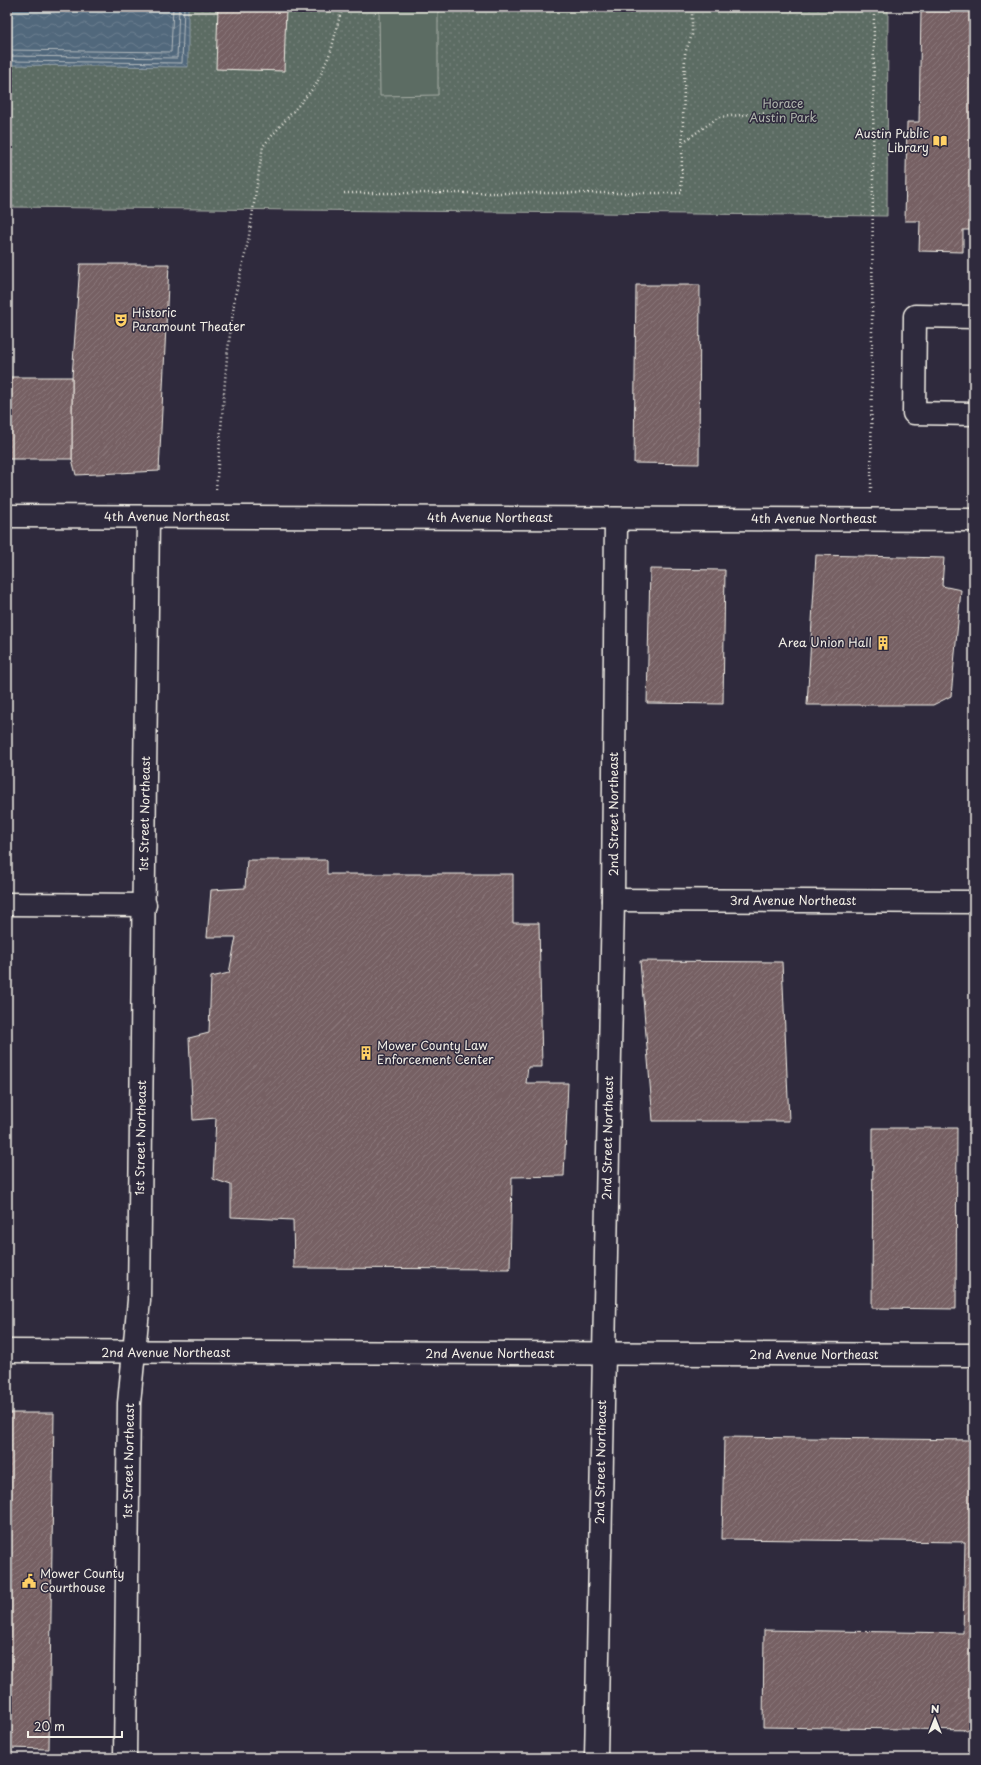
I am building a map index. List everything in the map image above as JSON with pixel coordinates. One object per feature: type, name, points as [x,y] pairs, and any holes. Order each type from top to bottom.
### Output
[{"type":"street","points":[[974,317],[915,316],[914,413],[974,414]]},
{"type":"street","name":"4th Avenue Northeast","points":[[7,516],[974,520]]},
{"type":"street","name":"1st Street Northeast","points":[[125,1758],[130,1403],[139,1300],[145,905],[148,517]]},
{"type":"street","name":"2nd Street Northeast","points":[[596,1758],[613,900],[616,519]]},
{"type":"street","name":"3rd Avenue Northeast","points":[[613,900],[974,902]]},
{"type":"street","points":[[7,904],[145,905]]},
{"type":"street","name":"2nd Avenue Northeast","points":[[7,1351],[603,1355],[974,1355]]},
{"type":"path","points":[[216,517],[217,472],[227,357],[235,296],[248,242],[264,146],[316,85],[331,51],[342,7]]},
{"type":"path","points":[[344,193],[681,193],[685,53],[692,35],[692,7]]},
{"type":"path","points":[[871,519],[874,7]]},
{"type":"path","points":[[683,142],[719,117],[765,113]]},
{"type":"green space","name":"Horace Austin Park","points":[[7,7],[888,7],[887,216],[7,207]]},
{"type":"green space","points":[[379,7],[438,7],[438,95],[380,96]]},
{"type":"water","points":[[7,7],[188,7],[188,67],[7,65]]},
{"type":"building","points":[[218,7],[286,7],[284,71],[216,69]]},
{"type":"building","name":"Austin Public Library","points":[[921,11],[974,12],[974,230],[963,230],[963,252],[919,251],[920,221],[905,221],[907,122],[919,122]]},
{"type":"building","name":"Historic Paramount Theater","points":[[80,264],[169,264],[159,471],[76,475],[72,459],[72,377]]},
{"type":"building","points":[[636,285],[700,285],[699,464],[634,463]]},
{"type":"building","points":[[7,377],[72,377],[72,459],[7,459]]},
{"type":"building","name":"Area Union Hall","points":[[816,555],[944,558],[942,586],[961,590],[951,696],[933,705],[807,705]]},
{"type":"building","points":[[650,569],[725,570],[723,704],[647,703]]},
{"type":"building","name":"Mower County Law Enforcement Center","points":[[247,860],[327,860],[327,874],[513,874],[513,923],[539,923],[542,1067],[528,1067],[526,1083],[568,1083],[564,1176],[512,1177],[510,1269],[294,1268],[293,1220],[231,1217],[231,1185],[213,1179],[216,1118],[193,1120],[189,1038],[209,1033],[211,977],[229,973],[236,937],[207,937],[211,890],[245,888]]},
{"type":"building","points":[[640,961],[782,962],[789,1121],[653,1121]]},
{"type":"building","points":[[873,1128],[957,1128],[956,1309],[872,1308]]},
{"type":"building","name":"Mower County Courthouse","points":[[7,1413],[54,1413],[49,1749],[7,1748]]},
{"type":"building","points":[[724,1437],[974,1440],[974,1730],[763,1727],[764,1630],[963,1633],[965,1542],[722,1539]]},
{"type":"place","name":"Austin Public Library","points":[[940,141]]},
{"type":"place","name":"Historic Paramount Theater","points":[[121,320]]},
{"type":"place","name":"Area Union Hall","points":[[883,643]]},
{"type":"place","name":"Mower County Law Enforcement Center","points":[[366,1053]]},
{"type":"place","name":"Mower County Courthouse","points":[[29,1581]]}]
